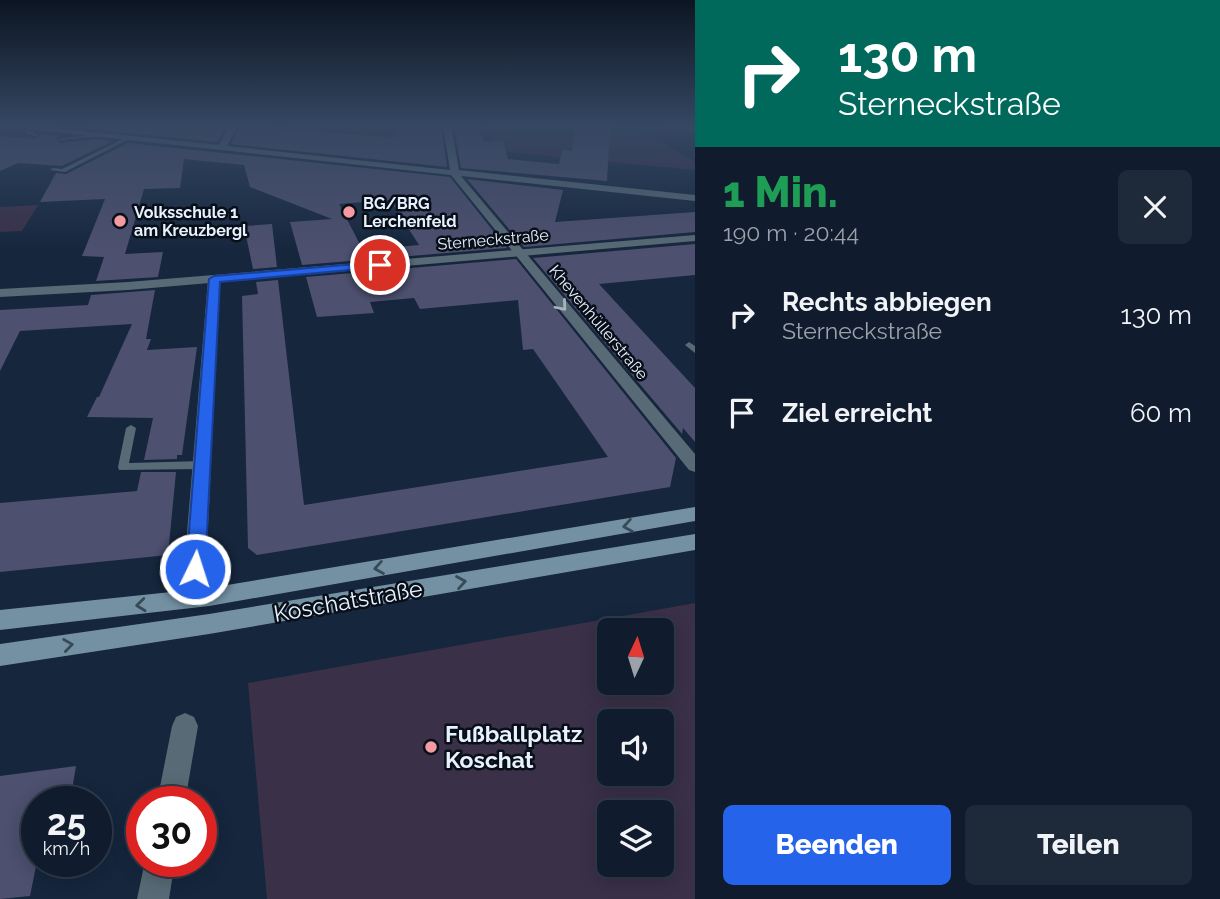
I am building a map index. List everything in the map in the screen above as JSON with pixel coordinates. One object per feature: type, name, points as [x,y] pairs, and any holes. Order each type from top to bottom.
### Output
[{"type":"main road","name":"Koschatstraße","points":[[0,620],[209,597],[695,514]]},
{"type":"main road","name":"Koschatstraße","points":[[0,655],[217,623],[695,542]]},
{"type":"street","points":[[398,167],[695,198]]},
{"type":"street","points":[[453,167],[454,173]]},
{"type":"street","name":"Khevenhüllerstraße","points":[[454,173],[695,466]]},
{"type":"street","name":"Sterneckstraße","points":[[0,293],[214,279],[695,238]]},
{"type":"street","points":[[209,597],[195,569],[214,279]]},
{"type":"street","points":[[174,786],[185,726]]},
{"type":"street","points":[[153,899],[157,877]]},
{"type":"lane","points":[[53,173],[71,167]]},
{"type":"lane","points":[[131,428],[123,467],[202,465]]},
{"type":"shaded area","points":[[663,167],[695,167],[695,170]]},
{"type":"shaded area","points":[[38,205],[22,231],[0,232],[0,207]]},
{"type":"shaded area","name":"Fußballplatz Koschat","points":[[695,603],[695,899],[267,899],[248,683],[597,621],[597,695],[674,695],[674,618],[611,618]]},
{"type":"building","points":[[80,167],[183,167],[180,188],[144,189],[125,254],[163,252],[158,277],[96,281],[104,257],[82,256],[105,199],[40,202],[56,173],[66,174]]},
{"type":"building","points":[[245,167],[355,167],[450,177],[507,248],[302,265],[290,222],[332,219],[250,187]],"holes":[[[390,200],[419,245],[363,250],[339,204]]]},
{"type":"building","points":[[461,167],[608,167],[607,181]]},
{"type":"building","points":[[467,179],[563,190],[555,222],[695,212],[695,232],[524,247]]},
{"type":"building","points":[[272,224],[277,267],[253,269],[244,226]]},
{"type":"building","points":[[695,244],[695,275],[599,284],[695,388],[695,442],[683,428],[682,434],[533,258]]},
{"type":"building","points":[[516,259],[676,458],[670,487],[257,555],[248,548],[242,296],[258,294],[256,282],[278,280],[304,505],[608,457],[533,349],[523,350],[518,300],[420,309],[414,298],[370,302],[374,313],[317,317],[306,277]]},
{"type":"building","points":[[155,290],[146,339],[151,339],[147,350],[197,347],[182,455],[177,455],[177,459],[144,460],[153,418],[87,417],[132,324],[20,331],[0,371],[0,310],[88,305],[91,295]]},
{"type":"building","points":[[141,472],[176,472],[168,555],[0,572],[0,503],[137,491]]},
{"type":"building","points":[[76,766],[73,786],[21,786],[21,877],[34,877],[30,896],[0,899],[0,776]]},
{"type":"place","name":"BG/BRG Lerchenfeld","points":[[349,212]]},
{"type":"place","name":"Volksschule 1 am Kreuzbergl","points":[[120,221]]},
{"type":"place","name":"Fußballplatz Koschat","points":[[431,747]]},
{"type":"route","points":[[195,569],[214,279],[380,265]]}]
